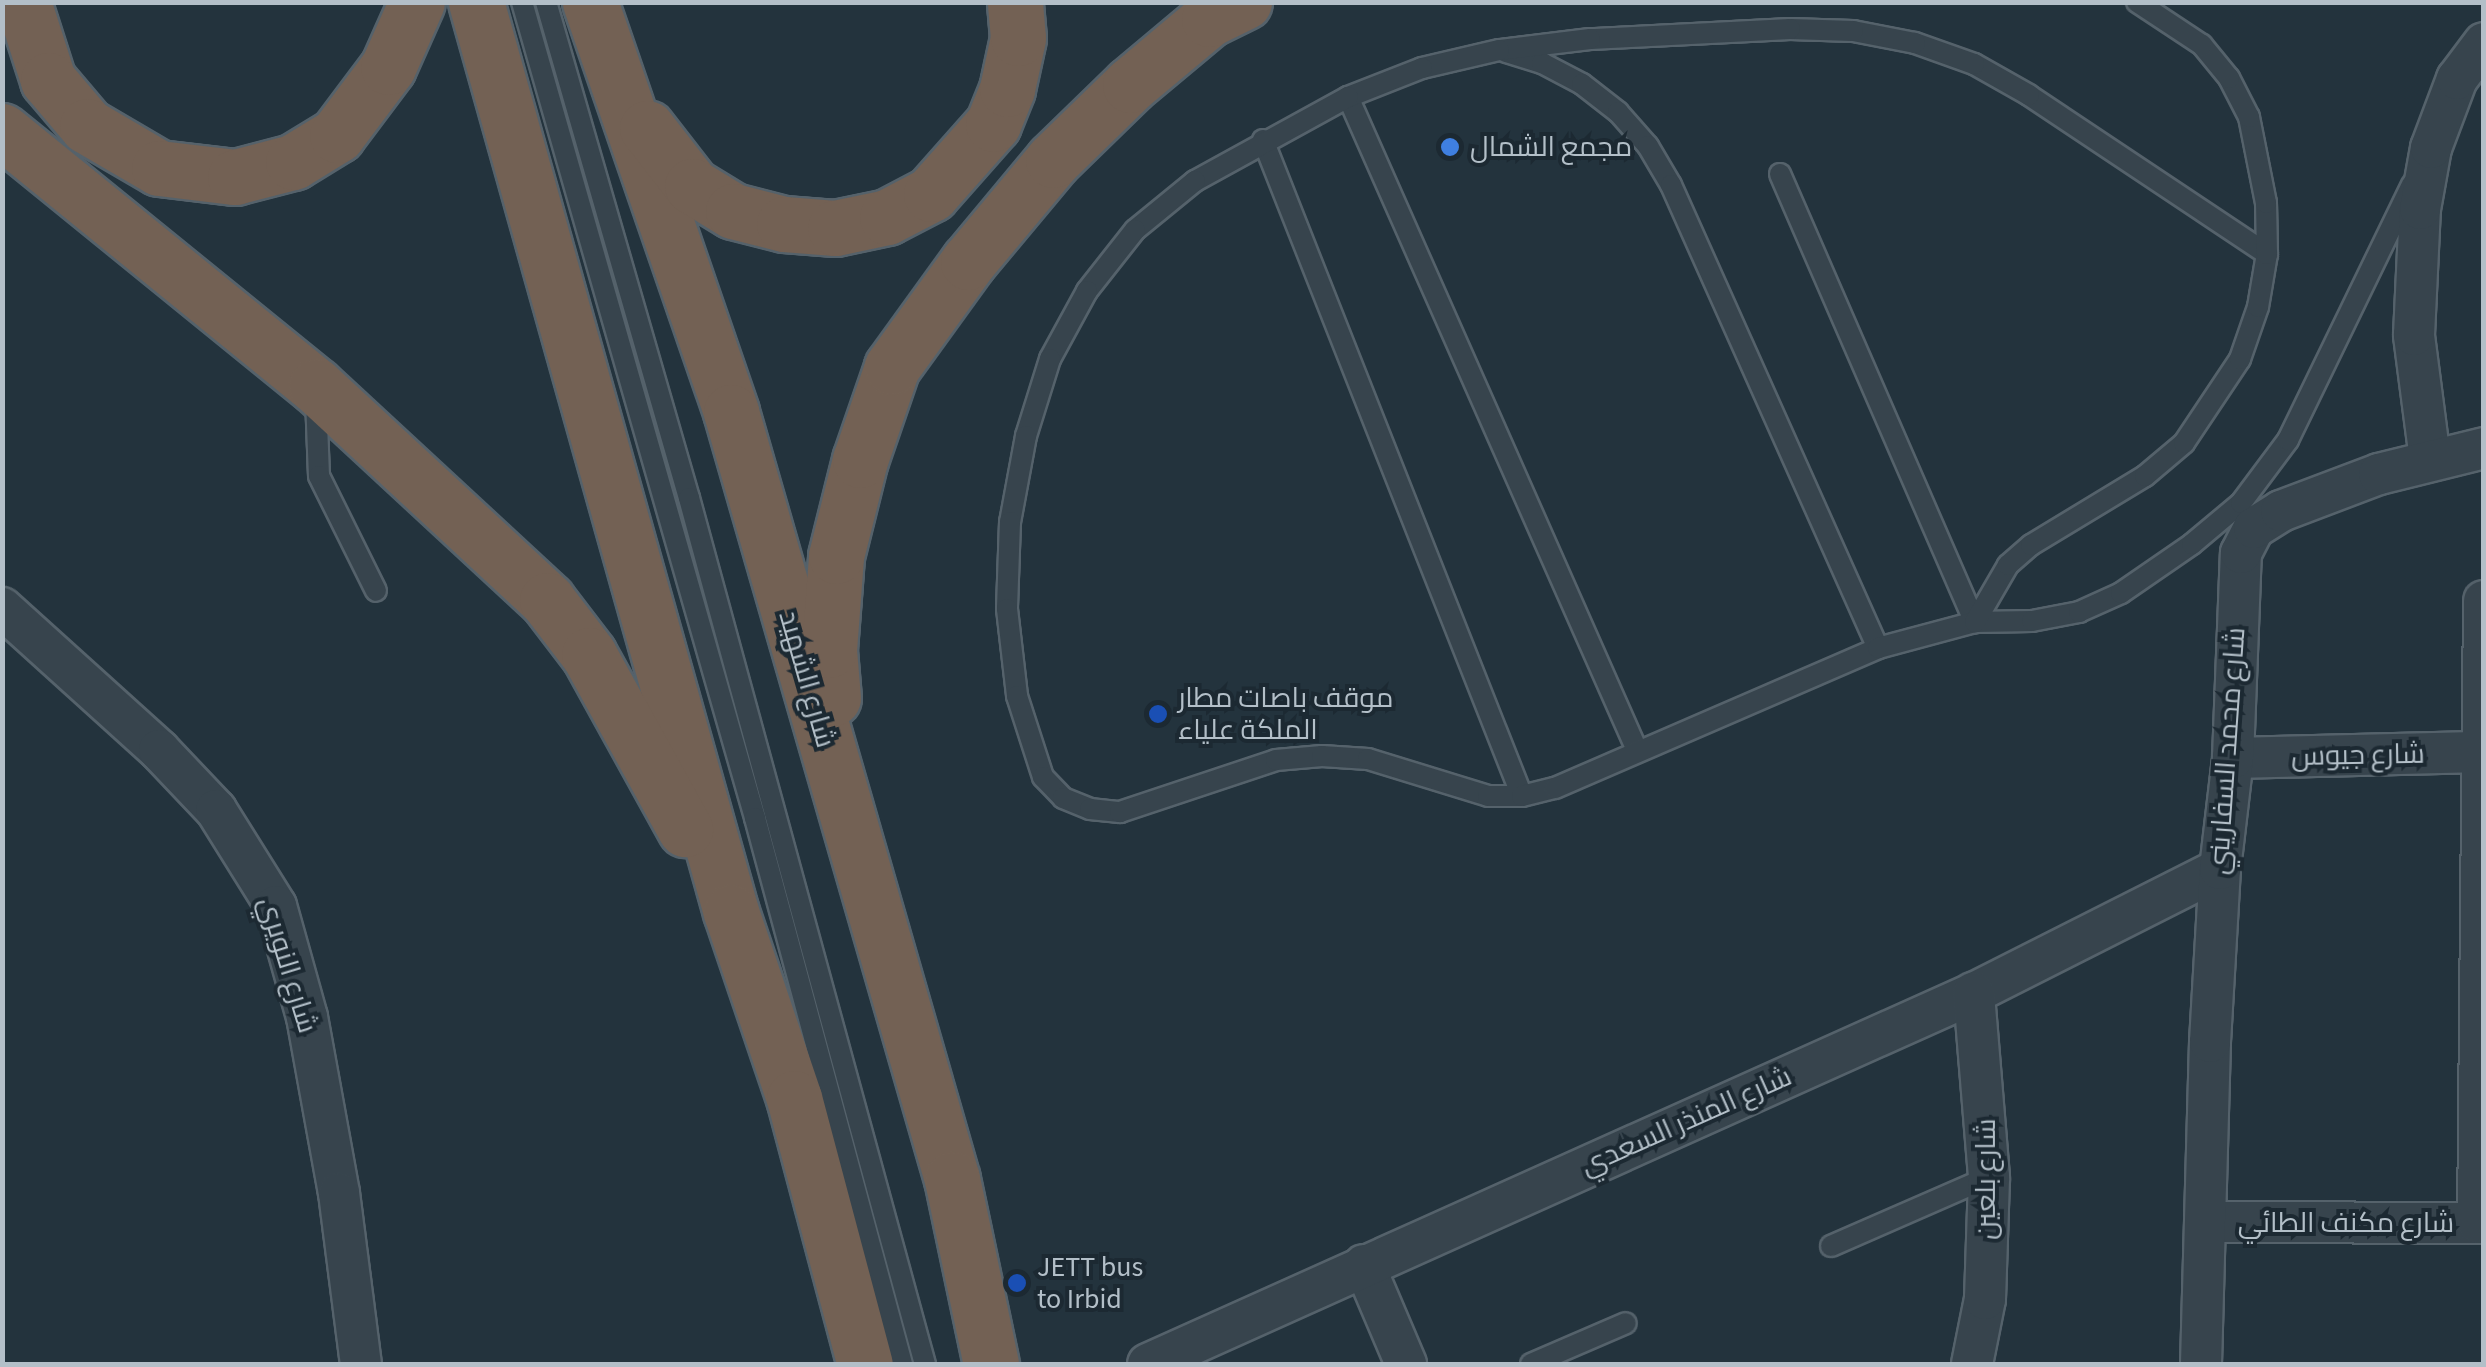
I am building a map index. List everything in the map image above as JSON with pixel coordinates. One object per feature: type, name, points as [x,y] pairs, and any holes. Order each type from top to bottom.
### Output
[{"type":"highway","points":[[23,2],[48,80],[87,126],[160,168],[235,177],[293,162],[337,135],[388,67],[417,2]]},
{"type":"highway","points":[[476,2],[731,912],[794,1098],[865,1364]]},
{"type":"highway","points":[[590,3],[628,100],[692,186],[733,211],[784,224],[835,228],[887,217],[931,194],[993,124],[1008,90],[1018,38],[1015,2]]},
{"type":"highway","points":[[855,844],[837,740],[829,650],[836,556],[860,460],[892,368],[968,262],[1053,160],[1130,85],[1210,18],[1244,2]]},
{"type":"highway","name":"شارع الشهيد","points":[[590,3],[731,412],[952,1179],[992,1364]]},
{"type":"highway","points":[[2,131],[316,386],[547,600],[570,628],[731,912]]},
{"type":"street","points":[[2430,458],[2419,396],[2414,288],[2431,148],[2458,79],[2484,43]]},
{"type":"street","name":"شارع محمد السفاريني","points":[[2201,1364],[2208,1222],[2210,1042],[2220,869],[2233,758],[2241,552],[2254,528],[2281,510],[2430,458],[2484,448]]},
{"type":"street","points":[[2481,1224],[2484,601]]},
{"type":"street","name":"شارع النويري","points":[[2,608],[159,750],[216,810],[276,906],[307,1017],[342,1212],[361,1364]]},
{"type":"street","name":"شارع جيوس","points":[[2233,758],[2482,752]]},
{"type":"street","name":"شارع المنذر السعدي","points":[[1148,1364],[1974,993],[2220,869]]},
{"type":"street","name":"شارع بلعين","points":[[1972,1364],[1985,1299],[1989,1177],[1974,993]]},
{"type":"street","name":"شارع مكنف الطائي","points":[[2208,1222],[2481,1224]]},
{"type":"street","points":[[1364,1265],[1406,1364]]},
{"type":"lane","points":[[522,2],[750,799],[902,1364]]},
{"type":"lane","points":[[546,2],[689,498],[924,1364]]},
{"type":"lane","points":[[1975,622],[2008,565],[2031,544],[2145,476],[2184,443],[2240,359],[2258,307],[2267,254],[2259,158],[2249,116],[2229,78],[2202,45],[2137,2]]},
{"type":"lane","points":[[2267,254],[2029,95],[1974,64],[1915,43],[1853,31],[1790,29],[1590,39],[1499,50],[1422,68],[1348,97],[1263,140],[1195,181],[1136,230],[1087,291],[1050,360],[1026,436],[1010,522],[1007,609],[1017,696],[1043,777],[1064,798],[1090,809],[1120,812],[1276,760],[1322,756],[1382,763],[1488,796],[1522,796],[1555,788],[1878,648],[1975,622],[2032,621],[2080,612],[2121,593],[2192,544],[2241,502],[2288,440],[2431,148]]},
{"type":"lane","points":[[1499,50],[1542,63],[1582,84],[1618,112],[1648,146],[1671,185],[1878,648]]},
{"type":"lane","points":[[1348,97],[1637,750]]},
{"type":"lane","points":[[1263,140],[1522,796]]},
{"type":"lane","points":[[1780,174],[1975,622]]},
{"type":"lane","points":[[316,386],[319,476],[376,591]]},
{"type":"lane","points":[[1831,1246],[1989,1177]]},
{"type":"lane","points":[[1531,1364],[1626,1323]]},
{"type":"place","name":"مجمع الشمال","points":[[1450,147]]},
{"type":"place","name":"موقف باصات مطار الملكة علياء","points":[[1158,714]]},
{"type":"place","name":"JETT bus to Irbid","points":[[1017,1283]]}]
